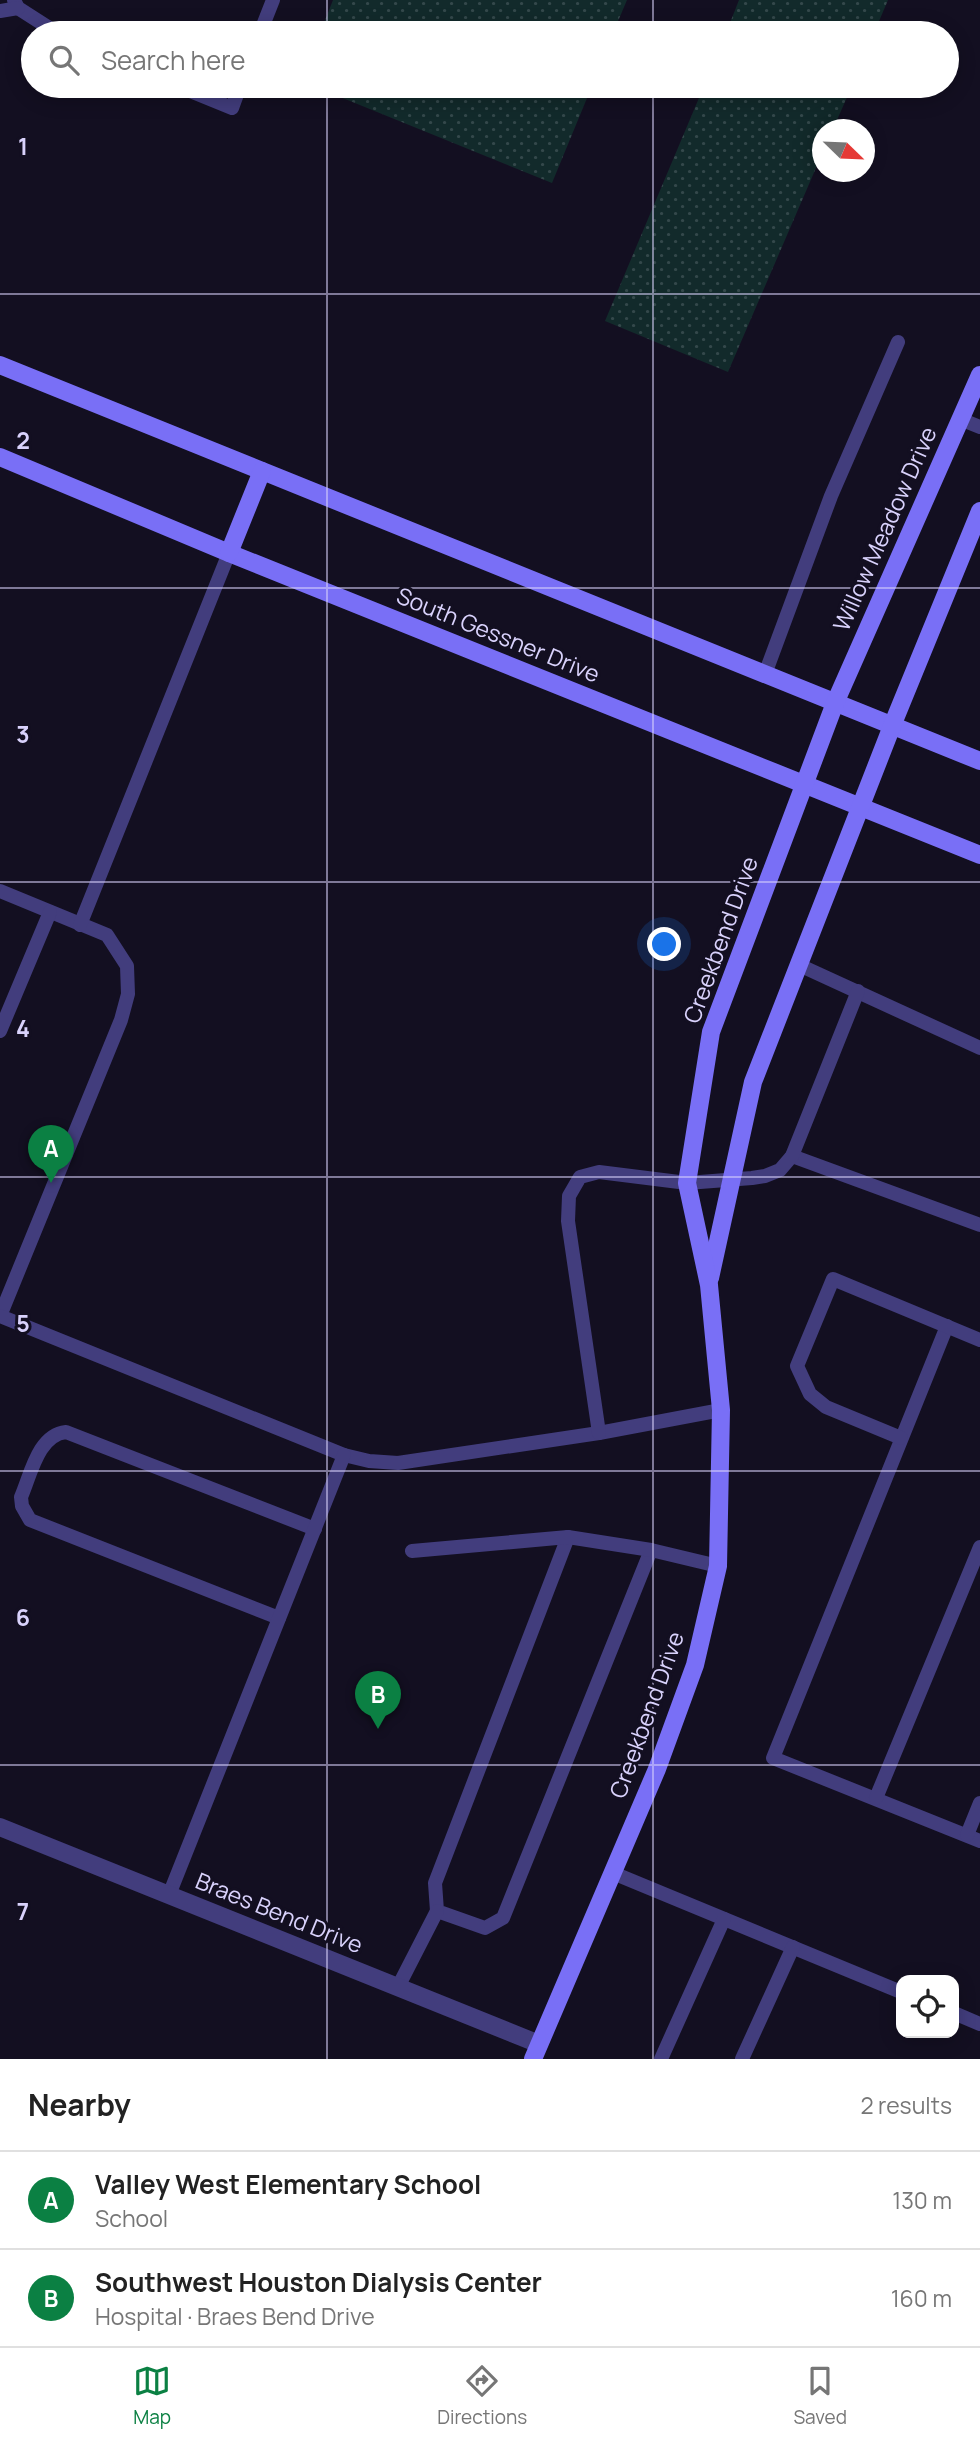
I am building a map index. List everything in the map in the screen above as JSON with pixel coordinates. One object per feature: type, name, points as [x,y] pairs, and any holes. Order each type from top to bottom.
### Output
[{"type":"street","points":[[0,365],[980,761]]},
{"type":"street","name":"Willow Meadow Drive","points":[[835,703],[980,375]]},
{"type":"street","name":"South Gessner Drive","points":[[0,457],[229,553],[980,855]]},
{"type":"street","points":[[229,553],[262,471]]},
{"type":"street","points":[[892,726],[980,511]]},
{"type":"street","name":"Creekbend Drive","points":[[536,2051],[657,1769],[695,1665],[718,1566],[721,1410],[709,1285],[687,1183],[711,1032],[835,703]]},
{"type":"street","name":"Creekbend Drive","points":[[709,1285],[753,1082],[892,726]]},
{"type":"street","name":"Braes Bend Drive","points":[[0,1826],[398,1987],[536,2051]]},
{"type":"lane","points":[[265,21],[273,0]]},
{"type":"lane","points":[[0,11],[16,4],[40,21]]},
{"type":"lane","points":[[207,98],[232,108],[236,98]]},
{"type":"lane","points":[[765,674],[831,496],[898,342]]},
{"type":"lane","points":[[960,419],[980,426]]},
{"type":"lane","points":[[80,925],[229,553]]},
{"type":"lane","points":[[0,891],[107,935],[127,966],[128,994],[121,1020],[0,1316],[344,1455],[369,1461],[398,1463],[599,1433],[721,1410]]},
{"type":"lane","points":[[0,1031],[50,912]]},
{"type":"lane","points":[[799,965],[980,1048]]},
{"type":"lane","points":[[599,1433],[568,1221],[569,1196],[580,1177],[599,1172],[687,1183],[765,1176],[780,1170],[792,1156],[858,991]]},
{"type":"lane","points":[[792,1156],[980,1225]]},
{"type":"lane","points":[[901,1438],[826,1407],[810,1394],[797,1366],[833,1279],[980,1339]]},
{"type":"lane","points":[[947,1326],[772,1758],[973,1838],[980,1803]]},
{"type":"lane","points":[[279,1618],[30,1520],[22,1506],[21,1497],[45,1441],[56,1433],[66,1432],[314,1529]]},
{"type":"lane","points":[[169,1895],[344,1455]]},
{"type":"lane","points":[[411,1551],[568,1537],[651,1550],[718,1566]]},
{"type":"lane","points":[[398,1987],[437,1911],[435,1883],[568,1537]]},
{"type":"lane","points":[[876,1798],[980,1547]]},
{"type":"lane","points":[[437,1911],[485,1928],[503,1918],[651,1550]]},
{"type":"lane","points":[[612,1873],[896,1990]]},
{"type":"lane","points":[[661,2059],[724,1919]]},
{"type":"lane","points":[[742,2059],[793,1947]]},
{"type":"lane","points":[[959,2015],[980,2024]]},
{"type":"green space","points":[[333,0],[627,0],[618,21],[325,21]]},
{"type":"green space","points":[[739,0],[888,0],[879,21],[731,21]]},
{"type":"green space","points":[[343,98],[587,98],[552,183]]},
{"type":"green space","points":[[699,98],[847,98],[837,119],[812,119],[812,177],[728,372],[605,321]]},
{"type":"place","name":"Valley West Elementary School","points":[[51,1183]]},
{"type":"place","name":"Southwest Houston Dialysis Center","points":[[378,1729]]}]
